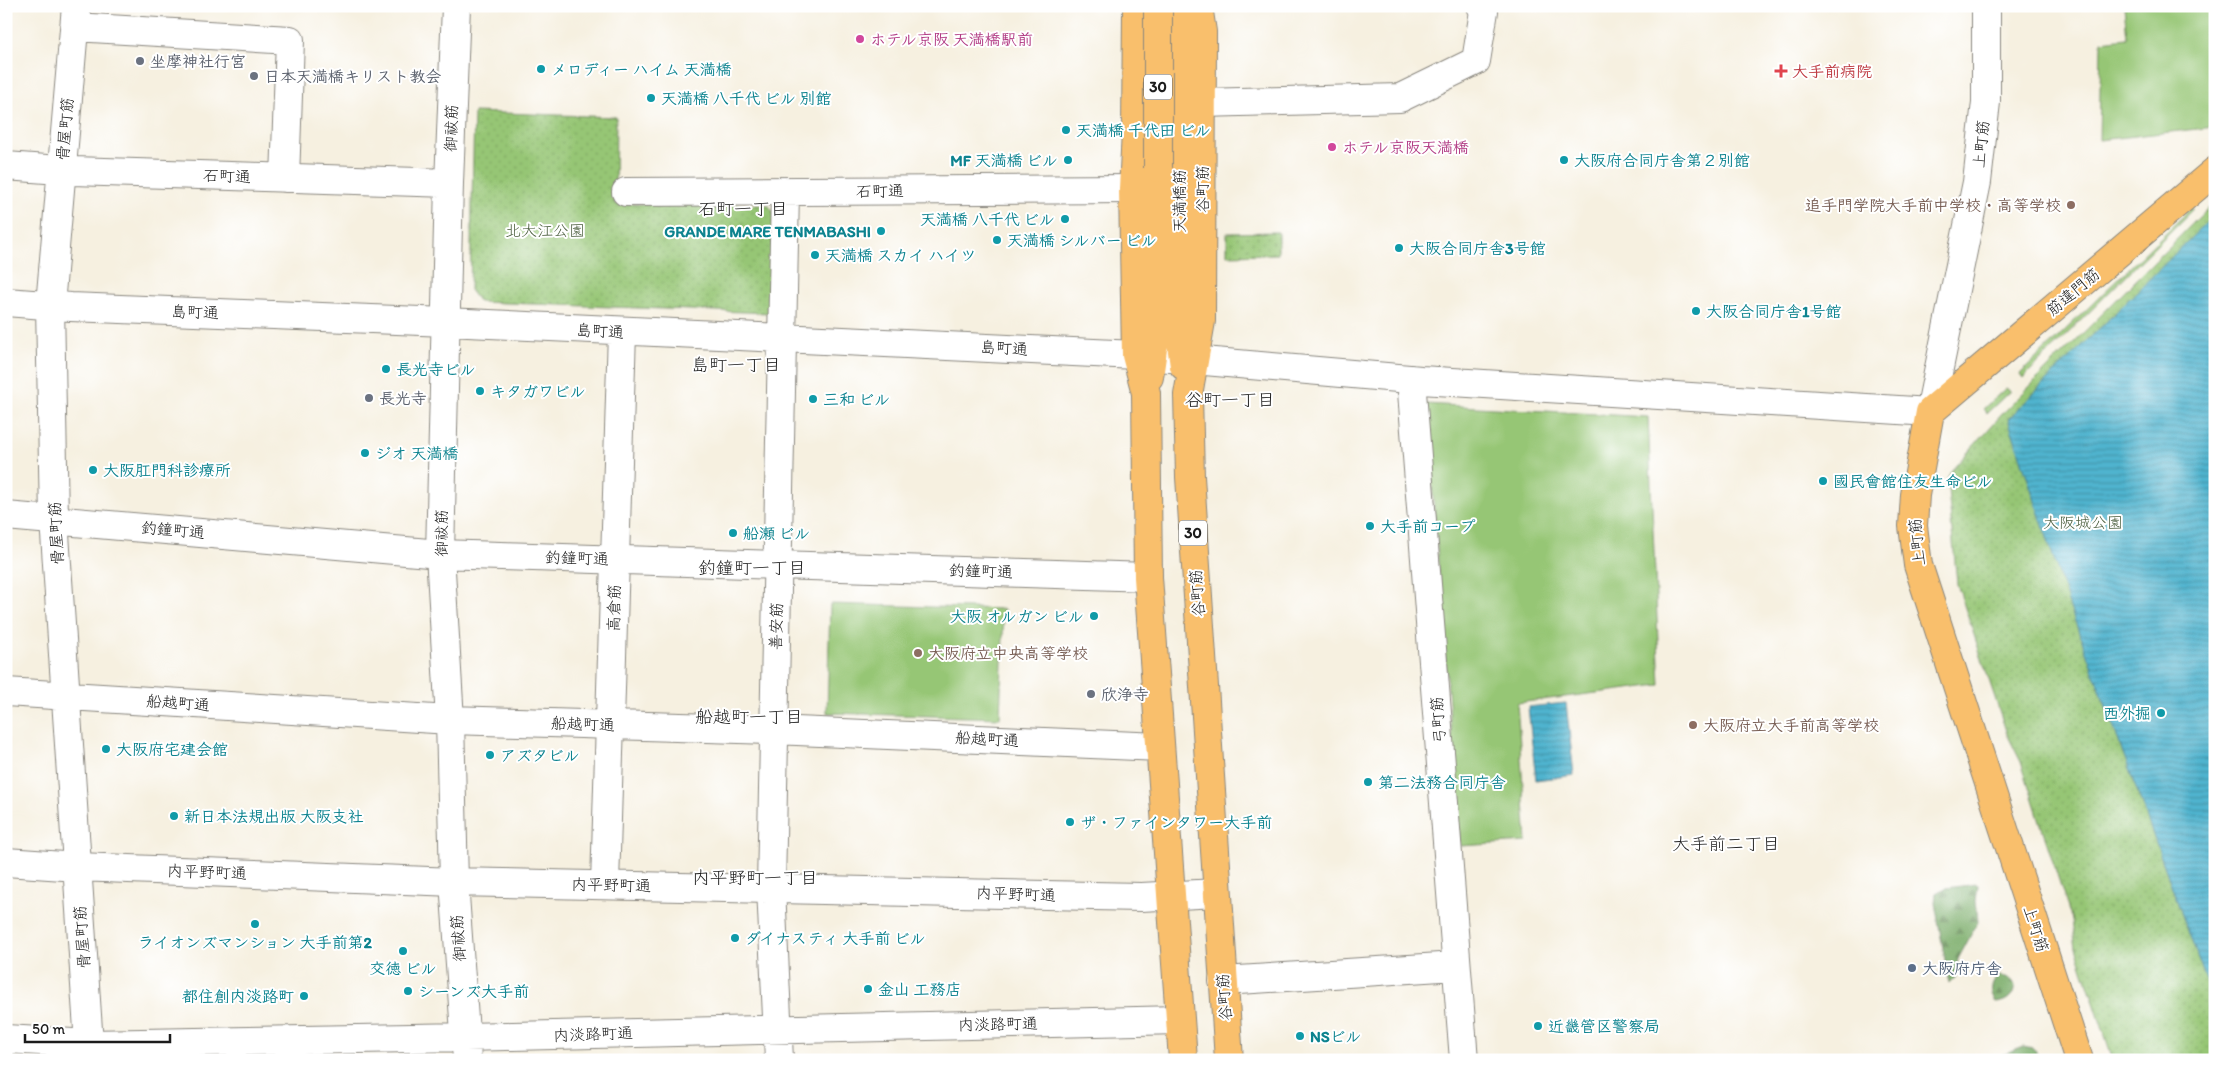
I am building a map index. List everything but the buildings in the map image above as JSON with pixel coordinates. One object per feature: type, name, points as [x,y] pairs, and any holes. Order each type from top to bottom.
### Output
[{"type":"main road","name":"30","points":[[1137,6],[1136,132],[1133,189],[1144,356]]},
{"type":"main road","name":"天満橋筋","points":[[1158,6],[1178,320],[1188,359]]},
{"type":"main road","name":"天満橋筋","points":[[1148,577],[1144,356],[1157,320],[1179,6]]},
{"type":"main road","name":"谷町筋","points":[[1198,6],[1202,32],[1200,321],[1188,359],[1190,477],[1229,1060]]},
{"type":"main road","name":"筋違門筋","points":[[1930,412],[2215,171]]},
{"type":"main road","name":"上町筋","points":[[1930,412],[1915,495],[1913,526],[1918,565],[2079,1060]]},
{"type":"main road","name":"30","points":[[1148,577],[1183,1060]]},
{"type":"street","name":"御祓筋","points":[[456,6],[449,182],[440,554],[450,720],[454,882],[466,1049]]},
{"type":"street","points":[[1202,103],[1400,98],[1476,61],[1484,11],[1481,6]]},
{"type":"street","name":"上町筋","points":[[1930,412],[1977,182],[1986,102],[1986,6]]},
{"type":"street","points":[[75,16],[290,40],[285,178]]},
{"type":"street","name":"骨屋町筋","points":[[75,16],[50,305],[54,519],[89,1052]]},
{"type":"street","name":"石町通","points":[[6,166],[62,170],[449,182]]},
{"type":"street","name":"石町通","points":[[626,192],[1133,189]]},
{"type":"street","name":"善安筋","points":[[779,1060],[771,888],[785,192]]},
{"type":"street","name":"島町通","points":[[6,302],[622,332],[783,337],[1144,356],[1411,380],[1930,412]]},
{"type":"street","name":"高倉筋","points":[[605,884],[622,332]]},
{"type":"street","name":"弓町筋","points":[[1411,380],[1464,1060]]},
{"type":"street","name":"釣鐘町通","points":[[6,516],[440,554],[1148,577]]},
{"type":"street","name":"船越町通","points":[[6,692],[450,720],[774,730],[1160,747]]},
{"type":"street","name":"内平野町通","points":[[6,862],[78,867],[454,882],[1141,897],[1217,893]]},
{"type":"street","points":[[1223,981],[1456,966]]},
{"type":"street","name":"内淡路町通","points":[[6,1040],[89,1052],[466,1049],[778,1029],[1179,1020]]},
{"type":"green space","points":[[2124,6],[2215,6],[2215,127],[2099,140],[2101,41],[2127,38]]},
{"type":"green space","name":"北大江公園","points":[[474,112],[616,117],[615,204],[768,205],[774,212],[770,313],[479,302],[470,290]]},
{"type":"green space","name":"大阪城公園","points":[[2215,201],[2215,1060],[2113,1060],[2076,948],[2072,921],[2021,762],[2007,734],[1957,584],[1947,479],[1950,472],[2004,412]]},
{"type":"green space","points":[[2191,208],[2193,209],[2023,378],[2020,374]]},
{"type":"green space","points":[[1278,232],[1278,254],[1227,255],[1227,233]]},
{"type":"green space","points":[[2006,388],[2010,391],[1987,413],[1983,409]]},
{"type":"green space","points":[[1426,404],[1648,417],[1660,685],[1517,703],[1527,842],[1460,846]]},
{"type":"green space","name":"大阪府立中央高等学校","points":[[830,604],[1004,609],[1000,718],[827,713]]},
{"type":"green space","points":[[1978,885],[1976,901],[1978,922],[1958,959],[1955,978],[1949,983],[1935,903],[1936,893],[1947,888]]},
{"type":"green space","points":[[1998,976],[2011,980],[2015,989],[2010,998],[2004,1002],[1996,1003],[1992,989],[1993,983]]},
{"type":"green space","points":[[2024,1047],[2034,1049],[2040,1060],[2001,1060],[2000,1056]]},
{"type":"water","name":"西外掘","points":[[2215,214],[2215,1005],[2070,608],[2008,419]]},
{"type":"water","points":[[1566,703],[1574,775],[1536,780],[1528,707]]},
{"type":"place","name":"ホテル京阪 天満橋駅前","points":[[860,39]]},
{"type":"place","name":"坐摩神社行宮","points":[[140,61]]},
{"type":"place","name":"メロディー ハイム 天満橋","points":[[541,69]]},
{"type":"place","name":"大手前病院","points":[[1781,71]]},
{"type":"place","name":"日本天満橋キリスト教会","points":[[254,76]]},
{"type":"place","name":"天満橋 八千代 ビル 別館","points":[[651,98]]},
{"type":"place","name":"天満橋 千代田 ビル","points":[[1066,130]]},
{"type":"place","name":"ホテル京阪天満橋","points":[[1332,147]]},
{"type":"place","name":"MF 天満橋 ビル","points":[[1068,160]]},
{"type":"place","name":"大阪府合同庁舎第２別館","points":[[1564,160]]},
{"type":"place","name":"追手門学院大手前中学校・高等学校","points":[[2071,205]]},
{"type":"place","name":"天満橋 八千代 ビル","points":[[1065,219]]},
{"type":"place","name":"GRANDE MARE TENMABASHI","points":[[881,231]]},
{"type":"place","name":"天満橋 シルバー ビル","points":[[997,240]]},
{"type":"place","name":"大阪合同庁舎3号館","points":[[1399,248]]},
{"type":"place","name":"天満橋 スカイ ハイツ","points":[[815,255]]},
{"type":"place","name":"大阪合同庁舎1号館","points":[[1696,311]]},
{"type":"place","name":"長光寺ビル","points":[[386,369]]},
{"type":"place","name":"キタガワビル","points":[[480,391]]},
{"type":"place","name":"長光寺","points":[[369,398]]},
{"type":"place","name":"三和 ビル","points":[[813,399]]},
{"type":"place","name":"ジオ 天満橋","points":[[365,453]]},
{"type":"place","name":"大阪肛門科診療所","points":[[93,470]]},
{"type":"place","name":"國民會館住友生命ビル","points":[[1823,481]]},
{"type":"place","name":"大手前コープ","points":[[1370,526]]},
{"type":"place","name":"船瀬 ビル","points":[[733,533]]},
{"type":"place","name":"大阪 オルガン ビル","points":[[1094,616]]},
{"type":"place","name":"大阪府立中央高等学校","points":[[918,653]]},
{"type":"place","name":"欣浄寺","points":[[1091,694]]},
{"type":"place","name":"西外掘","points":[[2161,713]]},
{"type":"place","name":"大阪府立大手前高等学校","points":[[1693,725]]},
{"type":"place","name":"大阪府宅建会館","points":[[106,749]]},
{"type":"place","name":"アズタビル","points":[[490,755]]},
{"type":"place","name":"第二法務合同庁舎","points":[[1368,782]]},
{"type":"place","name":"新日本法規出版 大阪支社","points":[[174,816]]},
{"type":"place","name":"ザ・ファインタワー大手前","points":[[1070,822]]},
{"type":"place","name":"ライオンズマンション 大手前第2","points":[[255,924]]},
{"type":"place","name":"ダイナスティ 大手前 ビル","points":[[735,938]]},
{"type":"place","name":"交徳 ビル","points":[[403,951]]},
{"type":"place","name":"大阪府庁舎","points":[[1912,968]]},
{"type":"place","name":"金山 工務店","points":[[868,989]]},
{"type":"place","name":"シーンズ大手前","points":[[408,991]]},
{"type":"place","name":"都住創内淡路町","points":[[304,996]]},
{"type":"place","name":"近畿管区警察局","points":[[1538,1026]]},
{"type":"place","name":"NSビル","points":[[1300,1036]]},
{"type":"district","name":"石町一丁目","points":[[743,209]]},
{"type":"district","name":"島町一丁目","points":[[736,365]]},
{"type":"district","name":"谷町一丁目","points":[[1230,400]]},
{"type":"district","name":"釣鐘町一丁目","points":[[752,568]]},
{"type":"district","name":"船越町一丁目","points":[[749,717]]},
{"type":"district","name":"大手前二丁目","points":[[1726,844]]},
{"type":"district","name":"内平野町一丁目","points":[[755,878]]}]
